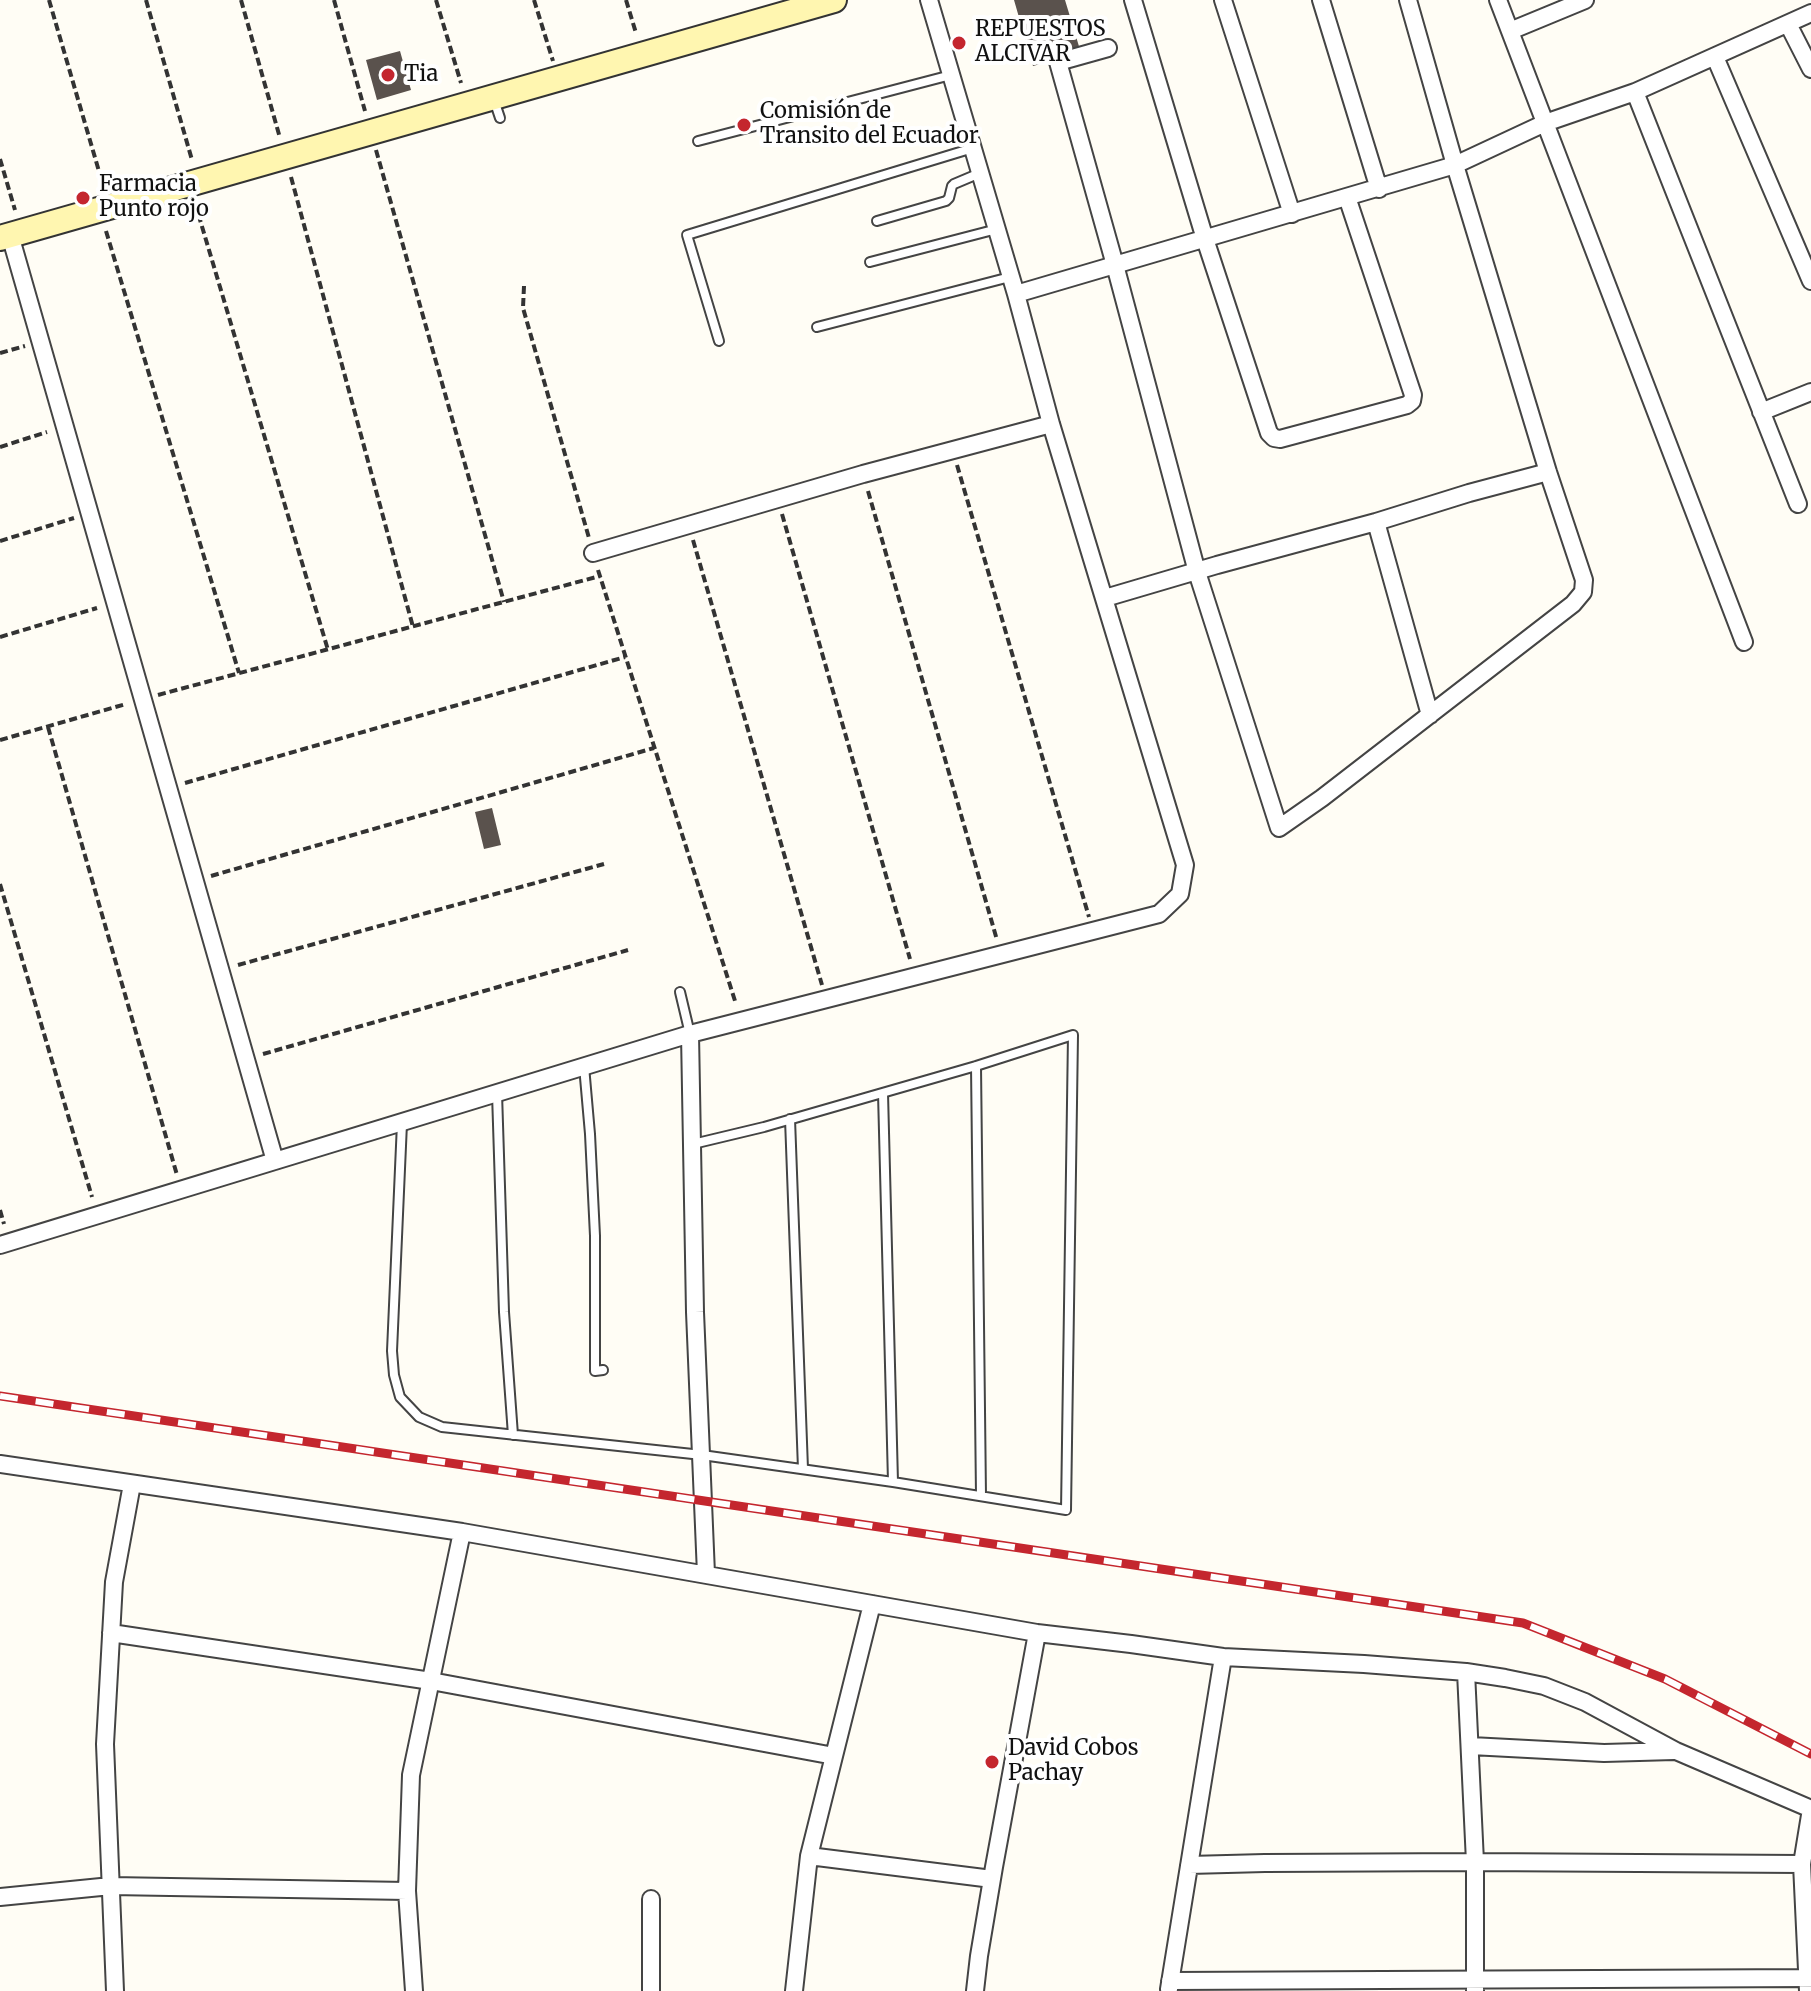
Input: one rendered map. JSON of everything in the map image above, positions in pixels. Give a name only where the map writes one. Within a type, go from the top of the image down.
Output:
[{"type":"street","points":[[275,1161],[11,235],[468,104],[497,108],[559,78],[834,0]]},
{"type":"street","points":[[0,1245],[690,1034],[1159,914],[1180,894],[1185,865],[1051,424],[929,0]]},
{"type":"street","points":[[1133,0],[1205,239],[1269,433],[1274,438],[1280,439],[1407,405],[1412,401],[1413,395],[1347,197]]},
{"type":"street","points":[[1223,0],[1292,214]]},
{"type":"street","points":[[1321,0],[1379,189]]},
{"type":"street","points":[[1108,48],[1058,62],[1197,572],[1279,828],[1573,604],[1583,592],[1584,580],[1548,472],[1408,0]]},
{"type":"street","points":[[1498,0],[1744,642]]},
{"type":"street","points":[[1510,31],[1585,0]]},
{"type":"street","points":[[1016,294],[1455,165],[1545,123],[1635,92],[1811,13]]},
{"type":"street","points":[[1788,24],[1811,69]]},
{"type":"street","points":[[1715,57],[1811,281]]},
{"type":"street","points":[[1635,92],[1798,504]]},
{"type":"street","points":[[1761,412],[1811,392]]},
{"type":"street","points":[[593,553],[863,474],[1051,424]]},
{"type":"street","points":[[1105,598],[1548,472]]},
{"type":"street","points":[[1376,522],[1430,715]]},
{"type":"street","points":[[690,1034],[695,1312],[706,1574]]},
{"type":"street","points":[[0,1464],[462,1532],[1037,1633],[1223,1657],[1466,1672],[1544,1686],[1585,1702],[1676,1751],[1811,1809],[1802,1864],[1809,1982],[1170,1986],[1223,1657]]},
{"type":"street","points":[[115,1991],[105,1744],[114,1582],[132,1484]]},
{"type":"street","points":[[414,1991],[407,1891],[411,1775],[462,1532]]},
{"type":"street","points":[[794,1991],[809,1856],[872,1604]]},
{"type":"street","points":[[111,1633],[431,1681],[834,1756]]},
{"type":"street","points":[[975,1991],[1037,1633]]},
{"type":"street","points":[[1466,1672],[1475,1862],[1475,1985]]},
{"type":"street","points":[[1471,1746],[1604,1753],[1676,1751]]},
{"type":"street","points":[[809,1856],[992,1879]]},
{"type":"street","points":[[1189,1865],[1475,1862],[1802,1864]]},
{"type":"street","points":[[0,1897],[111,1886],[407,1891]]},
{"type":"street","points":[[651,1899],[651,1991]]},
{"type":"lane","points":[[698,141],[951,75]]},
{"type":"lane","points":[[719,341],[687,235],[973,148]]},
{"type":"lane","points":[[877,221],[946,201],[954,184],[980,173]]},
{"type":"lane","points":[[870,262],[997,229]]},
{"type":"lane","points":[[817,327],[1011,277]]},
{"type":"lane","points":[[680,992],[690,1034]]},
{"type":"lane","points":[[402,1122],[392,1351],[400,1397],[419,1417],[442,1427],[702,1455],[1066,1510],[1073,1035],[883,1093],[693,1144]]},
{"type":"lane","points":[[584,1066],[595,1236],[595,1371],[603,1370]]},
{"type":"lane","points":[[976,1066],[981,1496]]},
{"type":"lane","points":[[497,1093],[504,1312],[513,1435]]},
{"type":"lane","points":[[883,1093],[893,1482]]},
{"type":"lane","points":[[790,1119],[803,1469]]},
{"type":"path","points":[[49,0],[104,208],[239,673]]},
{"type":"path","points":[[146,0],[194,183],[328,650]]},
{"type":"path","points":[[241,0],[413,627]]},
{"type":"path","points":[[334,0],[504,602]]},
{"type":"path","points":[[436,0],[468,104]]},
{"type":"path","points":[[534,0],[559,78]]},
{"type":"path","points":[[626,0],[642,55]]},
{"type":"path","points":[[0,159],[11,235]]},
{"type":"path","points":[[524,286],[523,308],[593,553],[741,1021]]},
{"type":"path","points":[[0,353],[41,341]]},
{"type":"path","points":[[0,447],[64,426]]},
{"type":"path","points":[[952,450],[1093,931]]},
{"type":"path","points":[[863,474],[1001,954]]},
{"type":"path","points":[[778,500],[914,976]]},
{"type":"path","points":[[0,541],[89,514]]},
{"type":"path","points":[[689,526],[826,999]]},
{"type":"path","points":[[0,740],[600,576]]},
{"type":"path","points":[[0,637],[115,603]]},
{"type":"path","points":[[168,788],[625,657]]},
{"type":"path","points":[[48,727],[181,1189]]},
{"type":"path","points":[[194,881],[654,748]]},
{"type":"path","points":[[220,970],[604,864]]},
{"type":"path","points":[[0,884],[97,1215]]},
{"type":"path","points":[[246,1059],[628,950]]},
{"type":"building","points":[[1014,0],[1065,0],[1081,53],[1033,66]]},
{"type":"building","name":"Tia","points":[[400,51],[411,90],[377,100],[366,60]]},
{"type":"building","points":[[492,808],[501,845],[484,849],[475,812]]},
{"type":"railway","points":[[0,1396],[1523,1623],[1665,1679],[1811,1754]]},
{"type":"place","name":"REPUESTOS ALCIVAR","points":[[959,43]]},
{"type":"place","name":"Tia","points":[[388,75]]},
{"type":"place","name":"Comisión de Transito del Ecuador","points":[[744,125]]},
{"type":"place","name":"Farmacia Punto rojo","points":[[83,198]]},
{"type":"place","name":"David Cobos Pachay","points":[[992,1762]]}]
